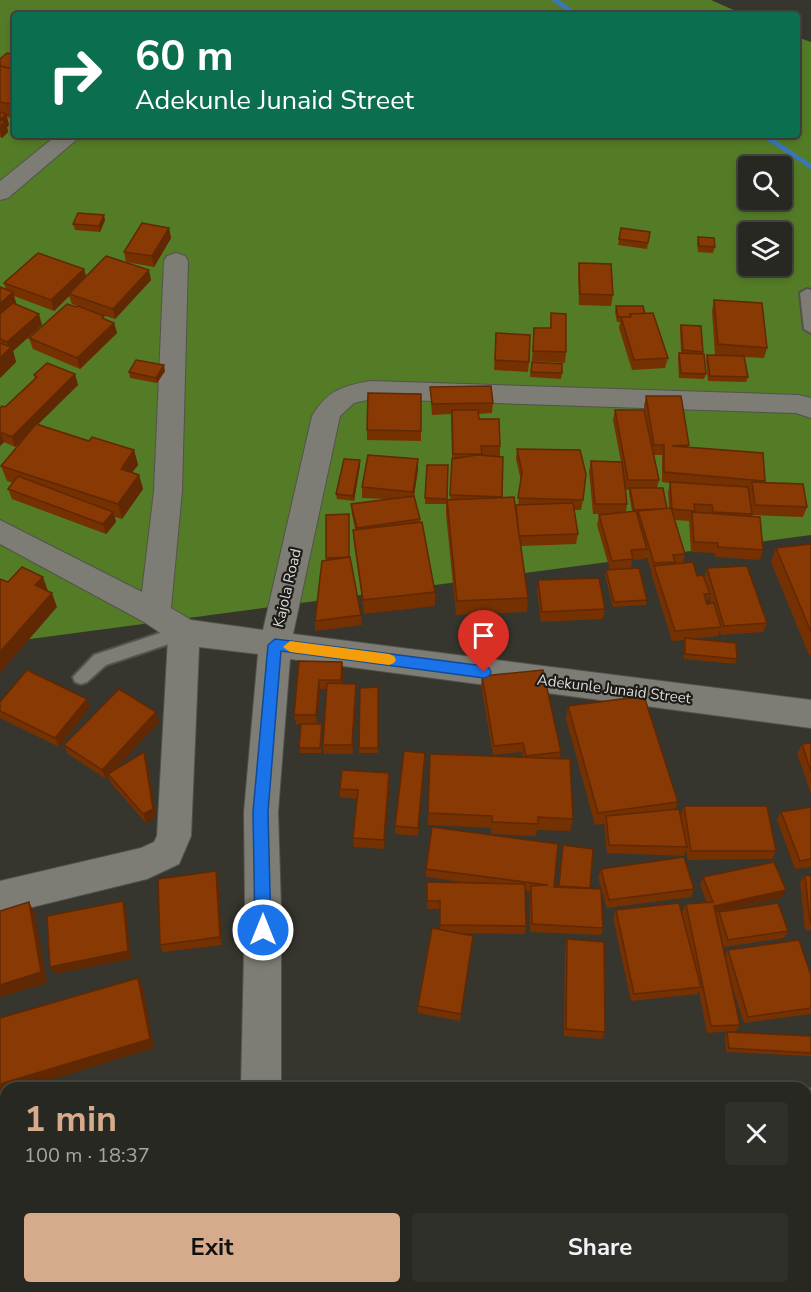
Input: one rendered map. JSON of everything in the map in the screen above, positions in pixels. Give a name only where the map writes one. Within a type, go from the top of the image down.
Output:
[{"type":"street","points":[[0,194],[67,138]]},
{"type":"street","points":[[155,613],[168,491],[176,261]]},
{"type":"street","name":"Kajola Road","points":[[261,1082],[263,908],[261,812],[275,645],[326,416],[334,402],[348,394],[371,390],[805,407]]},
{"type":"street","points":[[0,531],[155,613],[184,632],[174,836],[167,854],[147,863],[0,898]]},
{"type":"street","name":"Adekunle Junaid Street","points":[[184,632],[811,714]]},
{"type":"lane","points":[[807,293],[811,329]]},
{"type":"lane","points":[[81,678],[100,660],[184,632]]},
{"type":"green space","points":[[0,0],[711,0],[738,12],[12,12],[12,138],[800,138],[800,38],[811,42],[811,535],[0,643]]},
{"type":"building","points":[[7,53],[12,54],[12,69],[0,66],[0,59]]},
{"type":"building","points":[[0,66],[12,69],[12,104],[0,102]]},
{"type":"building","points":[[0,112],[6,114],[0,120]]},
{"type":"building","points":[[78,213],[104,215],[99,226],[73,224]]},
{"type":"building","points":[[142,223],[169,228],[152,256],[124,252]]},
{"type":"building","points":[[621,228],[650,232],[648,243],[619,239]]},
{"type":"building","points":[[698,237],[714,238],[715,247],[699,246]]},
{"type":"building","points":[[38,253],[84,269],[51,300],[4,283]]},
{"type":"building","points":[[106,256],[149,270],[113,309],[69,294]]},
{"type":"building","points":[[579,263],[611,264],[613,295],[580,294]]},
{"type":"building","points":[[0,287],[13,292],[0,304]]},
{"type":"building","points":[[714,300],[762,303],[767,348],[718,344]]},
{"type":"building","points":[[13,303],[39,314],[7,342],[0,339],[0,314]]},
{"type":"building","points":[[67,304],[104,316],[102,318],[114,323],[77,358],[29,338]]},
{"type":"building","points":[[616,306],[643,306],[645,314],[618,317]]},
{"type":"building","points":[[551,313],[566,314],[566,352],[533,351],[534,328],[551,328]]},
{"type":"building","points":[[653,313],[668,358],[634,360],[621,317],[631,317],[630,314]]},
{"type":"building","points":[[681,325],[701,326],[703,352],[683,350]]},
{"type":"building","points":[[496,333],[530,335],[529,362],[495,360]]},
{"type":"building","points":[[0,343],[11,347],[0,358]]},
{"type":"building","points":[[679,353],[704,354],[706,374],[681,373]]},
{"type":"building","points":[[707,355],[744,356],[748,377],[710,376]]},
{"type":"building","points":[[136,360],[164,365],[156,378],[129,372]]},
{"type":"building","points":[[532,362],[562,364],[562,373],[531,372]]},
{"type":"building","points":[[47,363],[75,374],[12,437],[0,432],[0,408],[5,407],[37,377],[34,375]]},
{"type":"building","points":[[491,386],[493,403],[432,404],[430,387]]},
{"type":"building","points":[[368,393],[421,394],[421,431],[367,430]]},
{"type":"building","points":[[646,396],[681,396],[689,445],[672,446],[763,453],[765,481],[664,472],[664,445],[654,445]]},
{"type":"building","points":[[452,410],[478,410],[479,419],[499,419],[500,446],[481,446],[482,454],[453,454]]},
{"type":"building","points":[[615,410],[644,410],[659,480],[628,480]]},
{"type":"building","points":[[36,424],[89,441],[92,437],[134,450],[121,469],[139,475],[118,504],[1,466]]},
{"type":"building","points":[[517,449],[580,450],[586,474],[583,500],[518,498],[522,472]]},
{"type":"building","points":[[368,455],[418,459],[413,492],[362,487]]},
{"type":"building","points":[[477,455],[503,457],[502,497],[450,495],[452,459]]},
{"type":"building","points":[[344,459],[360,460],[353,496],[336,494]]},
{"type":"building","points":[[591,461],[622,462],[627,504],[595,504]]},
{"type":"building","points":[[427,465],[448,465],[447,499],[425,498]]},
{"type":"building","points":[[18,476],[113,512],[103,524],[8,489]]},
{"type":"building","points":[[670,482],[748,487],[752,514],[713,512],[712,505],[694,504],[695,511],[672,509]]},
{"type":"building","points":[[752,482],[803,484],[807,507],[755,505]]},
{"type":"building","points":[[630,488],[663,488],[667,509],[634,510]]},
{"type":"building","points":[[414,496],[420,519],[357,528],[351,504]]},
{"type":"building","points":[[514,497],[528,598],[457,601],[447,500]]},
{"type":"building","points":[[573,503],[578,534],[519,536],[516,505]]},
{"type":"building","points":[[671,508],[685,554],[673,555],[675,562],[654,563],[638,511]]},
{"type":"building","points":[[636,511],[647,549],[631,550],[633,559],[612,561],[599,515]]},
{"type":"building","points":[[692,512],[760,517],[763,550],[718,547],[718,543],[694,542]]},
{"type":"building","points":[[349,514],[349,557],[326,558],[326,515]]},
{"type":"building","points":[[422,522],[435,592],[363,600],[353,530]]},
{"type":"building","points":[[811,544],[811,632],[776,548]]},
{"type":"building","points":[[350,557],[361,615],[315,621],[322,561]]},
{"type":"building","points":[[693,562],[697,576],[703,575],[710,594],[704,594],[707,604],[714,603],[721,627],[675,631],[654,566]]},
{"type":"building","points":[[747,566],[767,623],[724,626],[707,568]]},
{"type":"building","points":[[22,567],[43,577],[35,585],[52,593],[0,652],[0,579],[8,582]]},
{"type":"building","points":[[639,568],[647,600],[614,602],[606,570]]},
{"type":"building","points":[[599,578],[605,609],[542,612],[538,580]]},
{"type":"building","points":[[685,638],[736,643],[737,659],[685,654]]},
{"type":"building","points":[[299,661],[342,662],[341,680],[319,680],[316,715],[294,715]]},
{"type":"building","points":[[27,670],[87,699],[55,738],[0,711],[0,702]]},
{"type":"building","points":[[543,670],[561,752],[526,756],[523,743],[494,746],[482,676]]},
{"type":"building","points":[[327,683],[356,684],[352,745],[323,745]]},
{"type":"building","points":[[378,687],[378,748],[359,748],[360,688]]},
{"type":"building","points":[[119,689],[156,712],[102,770],[64,745]]},
{"type":"building","points":[[644,696],[678,802],[598,813],[568,706]]},
{"type":"building","points":[[301,724],[322,724],[320,748],[299,748]]},
{"type":"building","points":[[811,743],[811,772],[802,744]]},
{"type":"building","points":[[404,751],[425,753],[418,828],[395,826]]},
{"type":"building","points":[[144,752],[153,809],[143,814],[108,774]]},
{"type":"building","points":[[430,754],[570,759],[573,819],[538,817],[538,824],[492,822],[492,816],[428,813]]},
{"type":"building","points":[[342,770],[389,773],[384,840],[353,838],[358,790],[340,789]]},
{"type":"building","points":[[684,806],[767,806],[776,851],[691,851]]},
{"type":"building","points":[[811,807],[811,859],[800,861],[781,812]]},
{"type":"building","points":[[679,809],[687,847],[609,845],[606,816]]},
{"type":"building","points":[[432,827],[558,844],[554,887],[601,889],[603,928],[532,924],[531,886],[548,885],[426,869]]},
{"type":"building","points":[[563,845],[593,849],[590,888],[559,886]]},
{"type":"building","points":[[684,857],[694,889],[609,900],[601,869]]},
{"type":"building","points":[[774,862],[786,890],[714,906],[740,1025],[711,1026],[686,904],[713,902],[703,877]]},
{"type":"building","points":[[216,871],[220,937],[160,945],[158,879]]},
{"type":"building","points":[[805,875],[811,876],[811,922],[810,922]]},
{"type":"building","points":[[427,882],[525,884],[526,926],[440,925],[440,901],[427,901]]},
{"type":"building","points":[[123,901],[128,951],[50,967],[47,916]]},
{"type":"building","points":[[29,902],[41,972],[0,985],[0,911]]},
{"type":"building","points":[[679,903],[701,987],[634,994],[616,910]]},
{"type":"building","points":[[778,903],[788,931],[728,940],[719,912]]},
{"type":"building","points":[[432,928],[473,936],[461,1014],[418,1006]]},
{"type":"building","points":[[567,939],[604,942],[605,1032],[566,1029]]},
{"type":"building","points":[[799,940],[811,975],[811,1008],[748,1017],[728,950]]},
{"type":"building","points":[[138,978],[150,1039],[7,1082],[0,1082],[0,1018]]},
{"type":"building","points":[[727,1032],[811,1036],[811,1053],[729,1048]]},
{"type":"waterway","points":[[554,0],[573,12]]},
{"type":"waterway","points":[[768,138],[811,167]]},
{"type":"slow traffic","points":[[290,647],[389,660]]},
{"type":"route","points":[[263,930],[261,812],[275,645],[484,672]]}]
